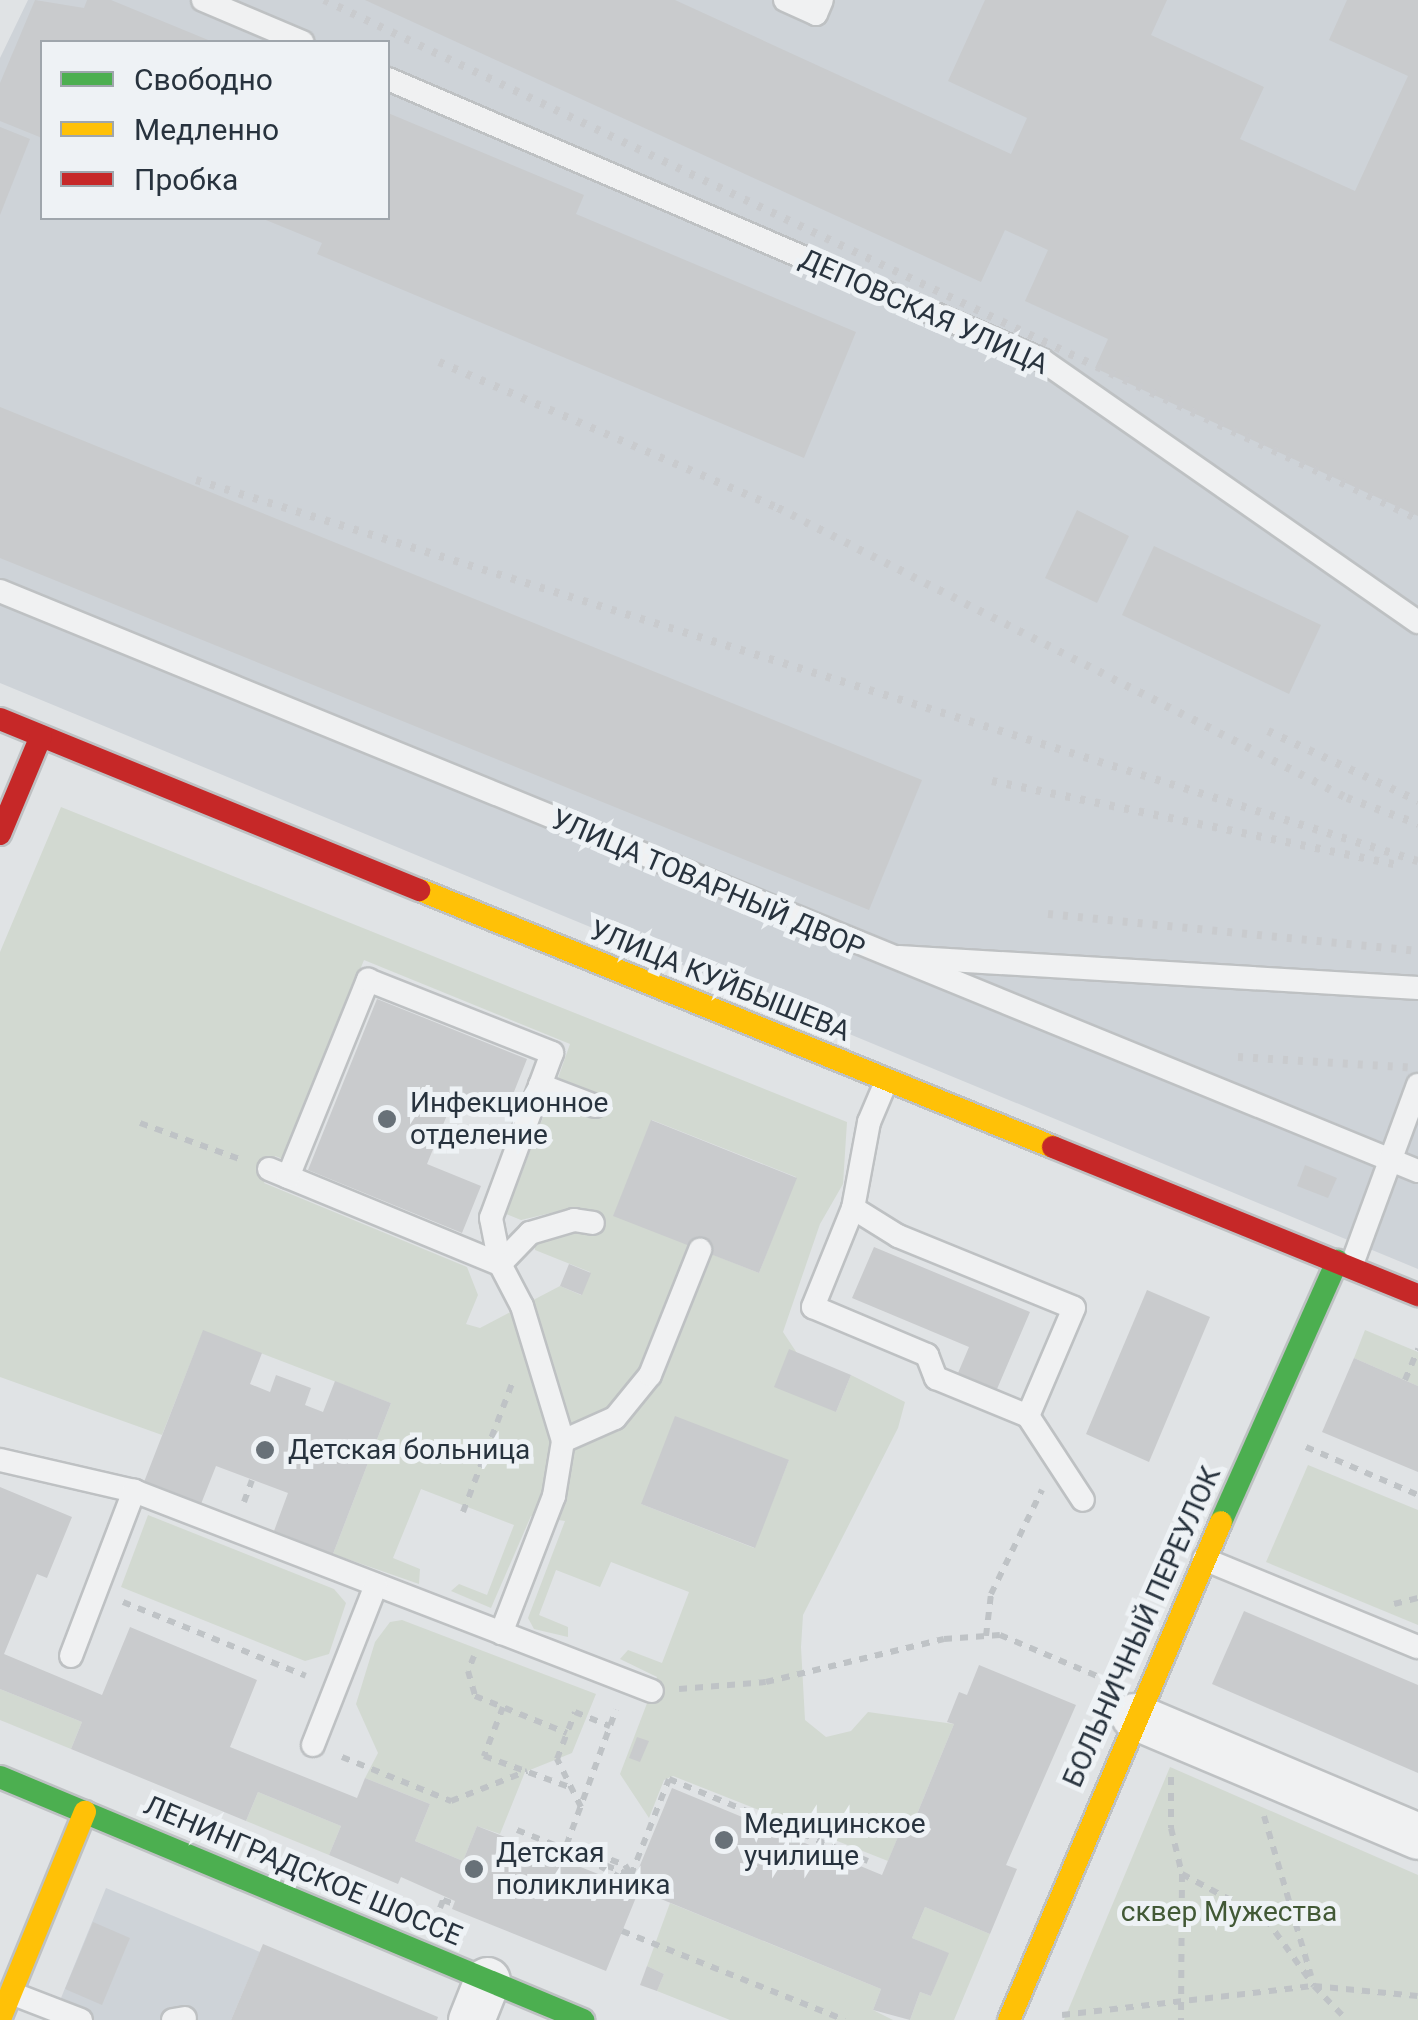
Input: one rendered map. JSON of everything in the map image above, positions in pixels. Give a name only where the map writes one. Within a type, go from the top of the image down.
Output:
[{"type":"main road","name":"УЛИЦА КУЙБЫШЕВА","points":[[0,719],[1418,1295]]},
{"type":"main road","points":[[0,834],[41,736]]},
{"type":"main road","name":"БОЛЬНИЧНЫЙ ПЕРЕУЛОК","points":[[1009,2020],[1134,1716],[1344,1264]]},
{"type":"main road","name":"ЛЕНИНГРАДСКОЕ ШОССЕ","points":[[0,1777],[84,1812],[479,2000],[583,2020]]},
{"type":"main road","points":[[0,2019],[84,1812]]},
{"type":"street","points":[[1134,1716],[1418,1836]]},
{"type":"lane","points":[[203,0],[297,40]]},
{"type":"lane","points":[[786,0],[816,14],[822,0]]},
{"type":"lane","name":"ДЕПОВСКАЯ УЛИЦА","points":[[390,80],[1042,360],[1418,622]]},
{"type":"lane","name":"УЛИЦА ТОВАРНЫЙ ДВОР","points":[[0,591],[880,956],[1418,1171]]},
{"type":"lane","points":[[880,956],[1418,988]]},
{"type":"lane","points":[[500,1264],[278,1173],[368,980],[552,1053],[491,1218],[500,1264],[531,1333],[563,1441],[554,1496],[501,1634]]},
{"type":"lane","points":[[886,1082],[869,1122],[853,1208],[813,1307],[927,1355],[936,1378],[1028,1416],[1083,1500]]},
{"type":"lane","points":[[540,1085],[594,1106]]},
{"type":"lane","points":[[1344,1264],[1418,1085]]},
{"type":"lane","points":[[853,1208],[898,1236],[1074,1308],[1028,1416]]},
{"type":"lane","points":[[500,1264],[530,1233],[574,1220],[593,1223]]},
{"type":"lane","points":[[563,1441],[615,1418],[650,1374],[700,1250]]},
{"type":"lane","points":[[0,1460],[134,1492],[652,1691]]},
{"type":"lane","points":[[71,1656],[134,1492]]},
{"type":"lane","points":[[1204,1559],[1418,1648]]},
{"type":"lane","points":[[313,1745],[376,1585]]},
{"type":"lane","points":[[11,1993],[81,2020]]},
{"type":"path","points":[[140,1123],[278,1173]]},
{"type":"path","points":[[463,1512],[531,1333]]},
{"type":"path","points":[[1405,1380],[1418,1349]]},
{"type":"path","points":[[1306,1447],[1418,1495]]},
{"type":"path","points":[[986,1636],[991,1594],[1058,1462]]},
{"type":"path","points":[[96,1591],[335,1688]]},
{"type":"path","points":[[652,1691],[766,1682],[944,1639],[986,1636],[1000,1636],[1103,1679]]},
{"type":"path","points":[[468,1672],[475,1696],[566,1732]]},
{"type":"path","points":[[561,1860],[628,1681]]},
{"type":"path","points":[[502,1708],[484,1756],[572,1788]]},
{"type":"path","points":[[580,1807],[556,1759],[566,1732],[574,1712],[610,1726]]},
{"type":"path","points":[[313,1745],[451,1801],[526,1771]]},
{"type":"path","points":[[1163,1764],[1170,1767],[1171,1828],[1182,1874],[1181,2020]]},
{"type":"path","points":[[1251,1766],[1314,1986]]},
{"type":"path","points":[[517,1830],[633,1876],[670,1780],[868,1861]]},
{"type":"path","points":[[1182,1874],[1266,1920],[1314,1986],[1347,2020]]},
{"type":"path","points":[[440,1908],[443,1900],[454,1904]]},
{"type":"path","points":[[622,1931],[845,2020]]},
{"type":"path","points":[[1047,2020],[1314,1986],[1418,1996]]},
{"type":"shaded area","points":[[28,0],[1418,0],[1418,1269],[0,683],[0,58]]},
{"type":"shaded area","points":[[106,1888],[260,1952],[231,2020],[52,2020]]},
{"type":"green space","points":[[61,807],[847,1122],[843,1184],[820,1224],[783,1332],[836,1412],[851,1375],[905,1402],[898,1428],[803,1615],[801,1647],[805,1720],[826,1737],[851,1731],[868,1712],[954,1724],[915,1819],[907,1815],[888,1861],[673,1776],[664,1780],[649,1818],[620,1774],[657,1677],[620,1659],[628,1650],[662,1663],[689,1592],[611,1562],[600,1587],[556,1570],[539,1615],[568,1627],[568,1637],[534,1629],[528,1618],[565,1521],[531,1516],[491,1608],[451,1591],[459,1584],[487,1595],[514,1525],[421,1489],[393,1558],[420,1569],[419,1584],[333,1554],[391,1403],[203,1331],[162,1435],[0,1377],[0,952]],"holes":[[[364,960],[570,1044],[557,1081],[598,1096],[590,1118],[548,1104],[506,1214],[521,1220],[568,1209],[596,1214],[589,1234],[571,1231],[535,1243],[535,1250],[590,1272],[581,1295],[560,1286],[480,1328],[466,1324],[478,1295],[467,1267],[264,1183],[275,1156],[283,1159]],[[652,1120],[796,1177],[759,1273],[614,1215]],[[789,1460],[754,1548],[641,1504]]]},
{"type":"green space","points":[[1365,1330],[1418,1352],[1418,1386],[1354,1358]]},
{"type":"green space","points":[[1308,1465],[1418,1510],[1418,1625],[1266,1562]]},
{"type":"green space","points":[[148,1515],[334,1589],[346,1603],[329,1654],[305,1661],[121,1587]]},
{"type":"green space","points":[[402,1620],[596,1694],[572,1753],[525,1772],[500,1834],[477,1826],[463,1861],[415,1841],[430,1804],[365,1778],[378,1753],[356,1704],[375,1642],[390,1622]]},
{"type":"green space","points":[[0,1689],[82,1722],[71,1749],[0,1720]]},
{"type":"green space","name":"сквер Мужества","points":[[1170,1767],[1418,1875],[1418,2020],[1064,2020]]},
{"type":"green space","points":[[258,1792],[341,1826],[329,1855],[246,1821]]},
{"type":"green space","points":[[670,1903],[881,1989],[873,2010],[893,2020],[730,2020],[657,1991],[664,1974],[647,1966]]},
{"type":"green space","points":[[925,1907],[990,1934],[954,2020],[910,2020],[920,1992],[931,1996],[948,1953],[912,1938]]},
{"type":"building","points":[[35,0],[84,8],[87,0],[111,0],[208,40],[40,40],[40,137],[0,121],[0,83]]},
{"type":"building","points":[[365,0],[675,0],[1011,154],[1027,118],[948,81],[985,0],[1167,0],[1151,35],[1264,87],[1240,139],[1355,191],[1408,76],[1329,40],[1347,0],[1418,0],[1418,516],[1095,368],[1108,339],[1025,301],[1048,250],[1005,230],[981,282]]},
{"type":"building","points":[[390,114],[584,195],[576,214],[856,332],[804,458],[317,254],[322,243],[266,220],[390,220]]},
{"type":"building","points":[[0,127],[30,139],[0,215]]},
{"type":"building","points":[[0,407],[922,780],[869,910],[0,558]]},
{"type":"building","points":[[1077,510],[1129,536],[1097,603],[1045,578]]},
{"type":"building","points":[[1154,546],[1321,625],[1289,694],[1122,615]]},
{"type":"building","name":"Инфекционное отделение","points":[[377,999],[527,1059],[506,1112],[456,1093],[427,1164],[481,1186],[462,1233],[308,1170]]},
{"type":"building","points":[[651,1120],[797,1178],[759,1273],[613,1216]]},
{"type":"building","points":[[1305,1165],[1337,1178],[1328,1198],[1297,1186]]},
{"type":"building","points":[[874,1247],[1030,1312],[997,1389],[958,1373],[969,1347],[852,1298]]},
{"type":"building","points":[[569,1264],[591,1273],[582,1295],[560,1286]]},
{"type":"building","points":[[1147,1290],[1210,1317],[1149,1462],[1086,1434]]},
{"type":"building","name":"Детская больница","points":[[203,1330],[262,1353],[250,1384],[270,1392],[276,1375],[311,1388],[305,1405],[323,1412],[335,1381],[391,1403],[333,1554],[274,1531],[288,1493],[216,1466],[201,1504],[144,1482]]},
{"type":"building","points":[[789,1349],[851,1375],[836,1412],[774,1387]]},
{"type":"building","points":[[1354,1358],[1418,1386],[1418,1472],[1322,1432]]},
{"type":"building","points":[[675,1416],[789,1460],[755,1548],[641,1504]]},
{"type":"building","points":[[0,1487],[72,1517],[47,1578],[37,1574],[4,1654],[102,1695],[130,1627],[257,1680],[230,1747],[357,1798],[365,1778],[430,1804],[415,1841],[463,1861],[477,1826],[631,1887],[672,1788],[882,1875],[907,1815],[915,1819],[954,1724],[947,1722],[959,1692],[967,1695],[979,1665],[1076,1705],[1006,1865],[1017,1869],[990,1934],[925,1907],[912,1938],[949,1953],[931,1996],[920,1992],[910,2020],[873,2010],[881,1989],[639,1890],[606,1971],[452,1909],[455,1901],[401,1877],[398,1884],[329,1855],[341,1826],[258,1792],[246,1821],[71,1749],[82,1722],[0,1689]]},
{"type":"building","points":[[1244,1611],[1418,1685],[1418,1773],[1212,1684]]},
{"type":"building","points":[[637,1737],[649,1741],[640,1762],[629,1758]]},
{"type":"building","points":[[93,1922],[130,1938],[102,2005],[65,1989]]},
{"type":"building","points":[[263,1944],[438,2017],[437,2020],[231,2020]]},
{"type":"building","points":[[647,1966],[664,1974],[657,1991],[640,1985]]},
{"type":"railway","points":[[324,0],[1418,519]]},
{"type":"railway","points":[[439,362],[778,508],[1347,798],[1418,824]]},
{"type":"railway","points":[[196,480],[1418,861]]},
{"type":"railway","points":[[1268,731],[1418,801]]},
{"type":"railway","points":[[992,781],[1398,865]]},
{"type":"railway","points":[[1048,914],[1418,951]]},
{"type":"railway","points":[[1238,1057],[1418,1068]]},
{"type":"traffic: fast","points":[[1221,1522],[1337,1261]]},
{"type":"traffic: fast","points":[[0,1777],[583,2020]]},
{"type":"traffic: slow","points":[[420,890],[1053,1147]]},
{"type":"traffic: slow","points":[[1009,2020],[1221,1522]]},
{"type":"traffic: slow","points":[[0,2019],[85,1812]]},
{"type":"traffic: jam","points":[[0,719],[420,890]]},
{"type":"traffic: jam","points":[[0,834],[41,736]]},
{"type":"traffic: jam","points":[[1053,1147],[1418,1295]]},
{"type":"place","name":"Инфекционное отделение","points":[[387,1119]]},
{"type":"place","name":"Детская больница","points":[[265,1450]]},
{"type":"place","name":"Медицинское училище","points":[[724,1840]]},
{"type":"place","name":"Детская поликлиника","points":[[474,1869]]}]
